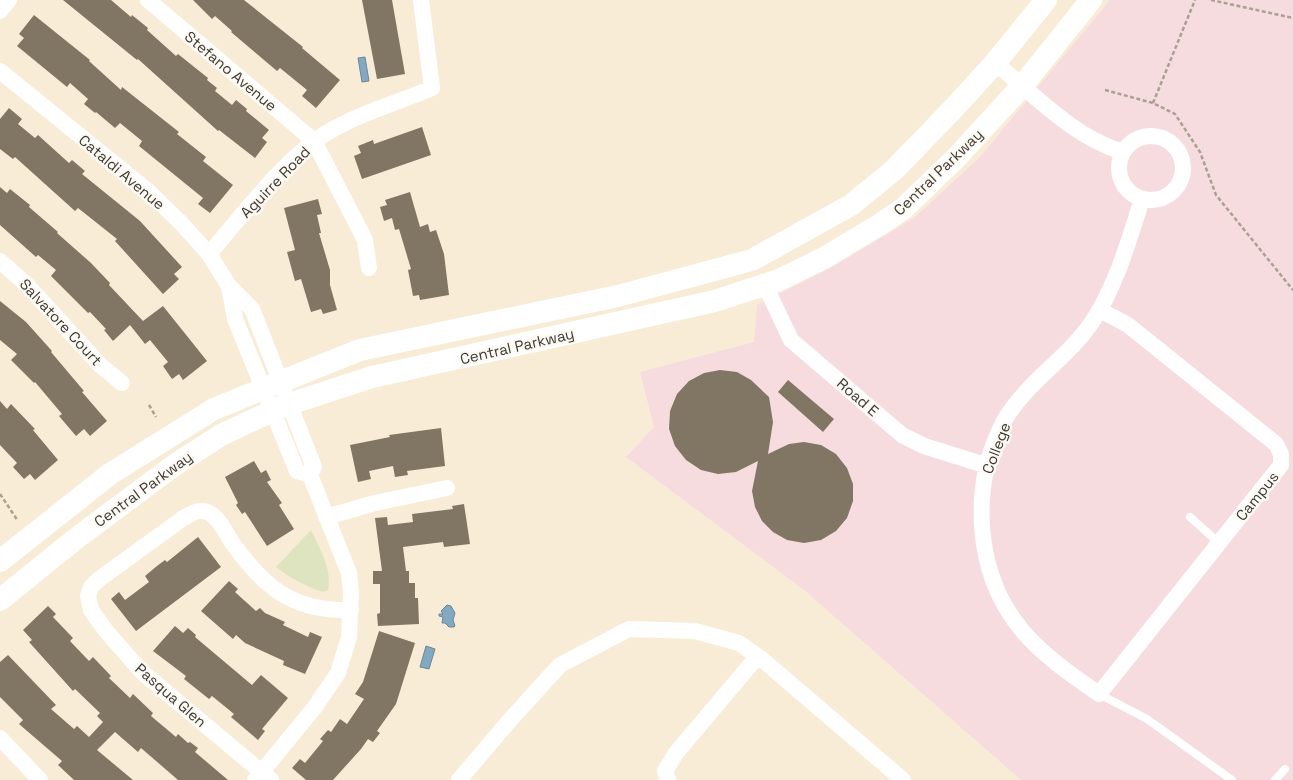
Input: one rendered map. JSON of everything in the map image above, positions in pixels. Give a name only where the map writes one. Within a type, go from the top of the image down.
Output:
[{"type":"main road","name":"Central Parkway","points":[[0,600],[78,537],[176,464],[221,436],[276,395],[360,350],[618,296],[752,260],[851,205],[887,176],[954,108],[995,63],[1046,0]]},
{"type":"main road","name":"Central Parkway","points":[[0,562],[110,474],[214,409],[372,377],[715,301],[779,280],[824,258],[903,209],[956,158],[1023,85],[1091,0]]},
{"type":"street","points":[[0,11],[9,0]]},
{"type":"street","name":"Stefano Avenue","points":[[148,0],[314,141]]},
{"type":"street","name":"Aguirre Road","points":[[210,254],[272,181],[314,141],[328,131],[353,119],[432,88],[421,0]]},
{"type":"street","points":[[995,63],[1085,136],[1106,147],[1123,152]]},
{"type":"street","name":"Cataldi Avenue","points":[[0,72],[148,192],[210,254],[229,286],[252,309],[297,471],[310,475],[326,517]]},
{"type":"street","points":[[1146,136],[1156,136],[1173,144],[1180,152],[1184,170],[1182,180],[1170,195],[1162,199],[1152,201],[1142,199],[1126,189],[1119,171],[1120,161],[1123,152],[1129,144],[1146,136]]},
{"type":"street","points":[[314,141],[365,240],[369,268]]},
{"type":"street","name":"College","points":[[1100,694],[1080,681],[1035,644],[1020,629],[1002,601],[991,573],[984,542],[981,510],[984,479],[1004,421],[1020,399],[1080,339],[1100,310],[1114,281],[1142,199]]},
{"type":"street","name":"Salvatore Court","points":[[0,261],[27,285],[101,366],[122,383]]},
{"type":"street","name":"Road E","points":[[765,285],[791,340],[902,435],[924,446],[988,466]]},
{"type":"street","name":"Campus","points":[[1100,310],[1128,325],[1276,444],[1281,454],[1281,465],[1100,694]]},
{"type":"street","points":[[263,777],[316,707],[338,673],[349,637],[351,610],[349,573],[326,517],[375,503],[447,488]]},
{"type":"street","name":"Pasqua Glen","points":[[263,777],[142,672],[106,631],[91,610],[88,596],[91,587],[182,519],[196,511],[206,511],[216,519],[242,556],[264,582],[285,596],[306,606],[333,610],[351,610]]},
{"type":"street","points":[[459,780],[560,665],[629,629],[695,631],[739,643],[757,656],[903,780]]},
{"type":"street","points":[[668,780],[664,771],[676,753],[757,656]]},
{"type":"street","points":[[0,738],[37,779]]},
{"type":"lane","points":[[1190,517],[1219,543]]},
{"type":"lane","points":[[1100,694],[1147,719],[1232,780]]},
{"type":"lane","points":[[1275,780],[1285,769]]},
{"type":"path","points":[[1153,103],[1195,0]]},
{"type":"path","points":[[1211,0],[1293,18]]},
{"type":"path","points":[[1105,90],[1153,103],[1175,114],[1200,152],[1216,195],[1293,290]]},
{"type":"path","points":[[149,405],[156,417]]},
{"type":"path","points":[[0,494],[18,521]]},
{"type":"shaded area","points":[[1110,0],[1293,0],[1293,780],[1021,780],[804,590],[626,457],[654,427],[640,372],[754,342],[757,305],[832,267],[914,218],[980,157]]},
{"type":"green space","points":[[311,530],[329,575],[328,590],[323,592],[298,582],[276,567]]},
{"type":"water","points":[[365,57],[369,81],[362,82],[358,58]]},
{"type":"water","points":[[447,605],[451,606],[455,613],[454,627],[449,627],[442,623],[443,617],[439,616],[439,614],[443,614],[441,611]]},
{"type":"water","points":[[426,646],[435,649],[429,669],[420,667]]},
{"type":"building","points":[[63,0],[111,0],[148,28],[147,30],[176,56],[178,54],[208,78],[207,80],[217,88],[215,91],[232,105],[236,100],[247,109],[246,111],[269,130],[262,138],[267,142],[255,158],[218,131],[138,59]]},
{"type":"building","points":[[193,0],[244,0],[303,47],[340,80],[316,108],[302,96],[307,90],[280,68],[277,71],[215,16],[212,19]]},
{"type":"building","points":[[362,0],[392,0],[405,74],[377,79]]},
{"type":"building","points":[[34,15],[90,60],[121,90],[122,87],[179,132],[177,134],[206,157],[203,161],[233,185],[210,213],[198,204],[203,198],[139,146],[142,141],[120,123],[115,128],[95,113],[84,104],[88,99],[70,83],[67,87],[17,46],[24,38],[19,34]]},
{"type":"building","points":[[9,108],[22,119],[18,124],[35,138],[38,135],[69,163],[72,160],[85,171],[82,174],[140,221],[182,267],[174,274],[179,279],[163,294],[115,241],[117,239],[78,208],[75,211],[15,157],[13,159],[0,149],[0,119]]},
{"type":"building","points":[[422,127],[431,155],[362,179],[354,156],[361,153],[358,146],[373,140],[374,144]]},
{"type":"building","points":[[0,187],[7,193],[10,189],[30,205],[29,207],[91,263],[143,321],[163,306],[207,361],[183,380],[179,374],[172,379],[163,366],[168,362],[150,340],[145,344],[130,325],[113,341],[104,330],[106,329],[90,312],[88,313],[51,276],[56,270],[38,255],[36,257],[0,225]]},
{"type":"building","points":[[410,192],[420,227],[428,224],[430,232],[436,230],[444,254],[449,295],[420,300],[419,295],[413,296],[408,270],[411,269],[399,229],[395,230],[392,218],[384,221],[380,207],[387,205],[385,200]]},
{"type":"building","points":[[318,199],[322,214],[317,215],[321,233],[319,233],[330,270],[330,285],[337,310],[323,314],[321,309],[311,312],[301,279],[295,281],[287,252],[295,250],[284,208]]},
{"type":"building","points":[[0,301],[26,322],[52,351],[84,391],[82,392],[107,421],[90,436],[84,429],[76,436],[59,416],[62,414],[35,382],[11,360],[17,354],[0,340]]},
{"type":"building","points":[[720,370],[737,372],[751,380],[769,397],[773,422],[768,454],[789,444],[804,442],[821,445],[836,454],[847,468],[853,484],[853,501],[847,518],[836,531],[821,540],[804,543],[787,540],[773,532],[762,521],[755,507],[752,491],[758,461],[736,472],[718,474],[701,470],[686,460],[675,446],[669,429],[670,411],[677,394],[689,381],[704,373]]},
{"type":"building","points":[[788,380],[834,419],[823,432],[778,392]]},
{"type":"building","points":[[0,401],[7,409],[11,404],[35,429],[33,430],[58,460],[35,480],[30,474],[24,479],[13,467],[17,463],[0,445]]},
{"type":"building","points":[[441,428],[445,466],[407,471],[408,475],[395,477],[393,466],[369,471],[371,479],[358,482],[350,445],[390,437],[389,435]]},
{"type":"building","points":[[254,461],[261,473],[266,470],[271,480],[267,482],[282,503],[279,505],[294,529],[267,546],[245,512],[242,514],[236,505],[238,503],[225,477]]},
{"type":"building","points":[[464,504],[470,544],[444,547],[443,542],[403,547],[406,571],[409,571],[409,583],[415,583],[415,598],[418,598],[419,624],[378,626],[377,614],[380,613],[380,584],[373,584],[373,571],[382,571],[375,518],[387,517],[388,525],[413,522],[412,514],[453,509],[452,506]]},
{"type":"building","points":[[198,537],[221,567],[136,631],[111,599],[119,592],[125,600],[149,582],[145,576],[165,560],[167,562]]},
{"type":"building","points":[[229,581],[238,589],[235,592],[256,611],[260,608],[265,613],[285,622],[283,625],[308,637],[310,632],[322,637],[305,674],[283,665],[284,661],[245,643],[236,635],[233,639],[201,611]]},
{"type":"building","points":[[48,606],[56,614],[53,617],[73,638],[70,641],[89,661],[93,657],[111,676],[109,678],[130,698],[133,694],[153,713],[151,716],[176,737],[178,734],[188,743],[190,742],[198,748],[195,752],[228,780],[178,780],[141,748],[138,752],[115,732],[97,750],[133,780],[74,780],[58,765],[62,761],[19,724],[23,720],[0,697],[0,662],[8,655],[56,705],[51,709],[74,729],[77,726],[89,737],[103,722],[97,716],[100,713],[75,689],[73,691],[29,642],[32,640],[23,630]]},
{"type":"building","points":[[175,626],[183,633],[188,628],[196,635],[195,637],[252,685],[261,675],[288,698],[262,729],[265,731],[258,740],[231,717],[234,714],[212,696],[209,699],[184,679],[186,676],[153,651]]},
{"type":"building","points":[[379,631],[415,643],[396,704],[377,731],[380,733],[373,742],[368,739],[333,780],[306,780],[292,768],[300,759],[305,763],[323,741],[320,739],[328,730],[331,732],[340,719],[347,724],[364,699],[355,694],[363,682]]}]
